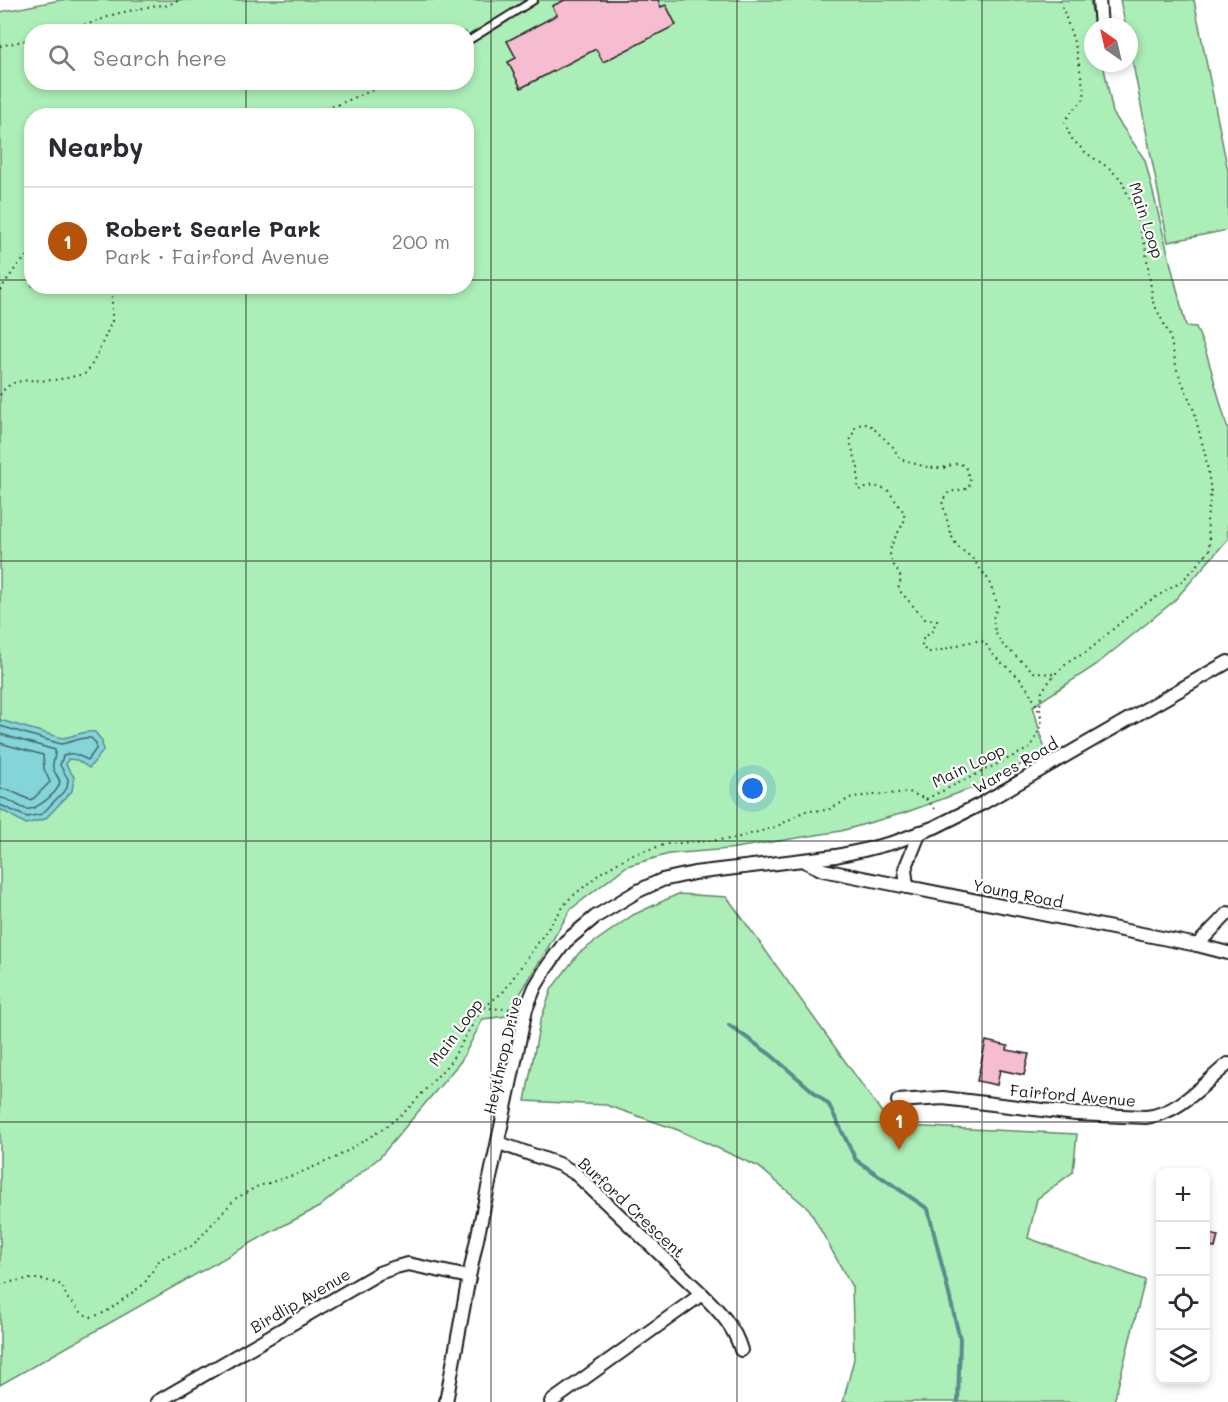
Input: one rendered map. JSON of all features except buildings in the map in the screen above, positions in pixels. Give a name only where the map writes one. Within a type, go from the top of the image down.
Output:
[{"type":"street","points":[[1099,0],[1100,18]]},
{"type":"street","name":"Wares Road","points":[[803,861],[864,850],[948,821],[1228,662]]},
{"type":"street","points":[[907,887],[905,869],[920,832]]},
{"type":"street","name":"Young Road","points":[[803,861],[823,870],[1228,953]]},
{"type":"street","name":"Heythrop Drive","points":[[446,1402],[526,1009],[547,967],[565,942],[595,916],[662,880],[720,868],[803,861]]},
{"type":"street","points":[[1197,945],[1228,913]]},
{"type":"street","name":"Fairford Avenue","points":[[898,1101],[943,1098],[1076,1114],[1158,1116],[1175,1108],[1228,1064]]},
{"type":"street","name":"Burford Crescent","points":[[499,1143],[561,1165],[576,1174],[725,1317],[736,1333],[741,1350]]},
{"type":"street","name":"Birdlip Avenue","points":[[157,1402],[379,1274],[396,1267],[408,1264],[470,1277]]},
{"type":"street","points":[[551,1402],[702,1294]]},
{"type":"lane","points":[[474,37],[534,0]]},
{"type":"path","points":[[87,24],[115,14],[157,5],[165,6],[180,0]]},
{"type":"path","name":"Main Loop","points":[[0,1285],[24,1278],[44,1278],[62,1285],[67,1299],[83,1314],[92,1317],[106,1312],[144,1284],[160,1259],[192,1246],[235,1199],[256,1187],[297,1174],[337,1157],[383,1130],[408,1109],[451,1061],[484,1008],[504,991],[568,900],[602,872],[631,855],[667,844],[698,843],[743,836],[776,827],[805,811],[828,810],[852,797],[909,792],[926,799],[1030,748],[1042,725],[1040,707],[1042,691],[1055,674],[1071,660],[1087,652],[1136,609],[1166,592],[1196,567],[1210,549],[1207,519],[1211,492],[1206,458],[1192,408],[1177,370],[1170,336],[1153,302],[1146,244],[1133,207],[1121,179],[1086,153],[1071,138],[1065,123],[1070,111],[1080,105],[1085,97],[1076,48],[1060,0]]},
{"type":"path","points":[[0,46],[24,41]]},
{"type":"path","points":[[324,108],[373,90]]},
{"type":"path","points":[[0,290],[16,266],[24,259]]},
{"type":"path","points":[[0,395],[5,387],[22,381],[54,380],[87,373],[112,321],[112,294]]},
{"type":"path","points":[[1042,718],[1032,694],[1016,675],[990,653],[985,642],[978,639],[939,652],[928,652],[922,647],[922,640],[932,631],[937,620],[925,619],[898,589],[901,581],[899,570],[890,557],[891,547],[905,519],[903,511],[887,489],[874,486],[858,490],[858,468],[850,441],[855,428],[861,424],[869,424],[893,447],[900,459],[925,467],[947,467],[954,463],[965,466],[971,483],[966,489],[949,492],[942,501],[951,535],[957,546],[972,558],[991,585],[993,597],[998,606],[993,618],[995,632],[1002,644],[1035,673],[1055,674]]},
{"type":"path","points":[[926,799],[948,821]]},
{"type":"path","points":[[484,1008],[526,1009]]},
{"type":"green space","points":[[60,0],[1090,0],[1093,18],[1084,18],[1084,72],[1105,72],[1113,113],[1145,160],[1186,326],[1196,327],[1207,355],[1228,430],[1228,539],[1174,601],[1096,665],[1033,706],[1045,751],[994,780],[907,812],[841,831],[729,849],[669,854],[627,866],[571,909],[507,1016],[483,1019],[461,1061],[380,1157],[319,1207],[0,1385],[0,12]]},
{"type":"green space","points":[[1120,0],[1194,0],[1228,171],[1228,230],[1168,242],[1135,72],[1138,72],[1138,18],[1124,18]]},
{"type":"green space","points":[[678,894],[727,897],[883,1114],[904,1126],[1077,1134],[1073,1172],[1037,1199],[1028,1238],[1145,1280],[1114,1402],[843,1402],[854,1359],[852,1287],[809,1209],[759,1167],[678,1130],[606,1105],[525,1101],[540,1022],[552,988],[579,953],[633,915]]},
{"type":"water","points":[[0,720],[62,738],[95,732],[102,741],[103,751],[89,768],[77,760],[68,759],[66,765],[74,777],[72,791],[45,819],[26,824],[0,809]]},
{"type":"waterway","points":[[729,1025],[771,1055],[829,1105],[856,1160],[928,1209],[960,1339],[958,1402]]},
{"type":"place","name":"Robert Searle Park","points":[[899,1150]]}]
